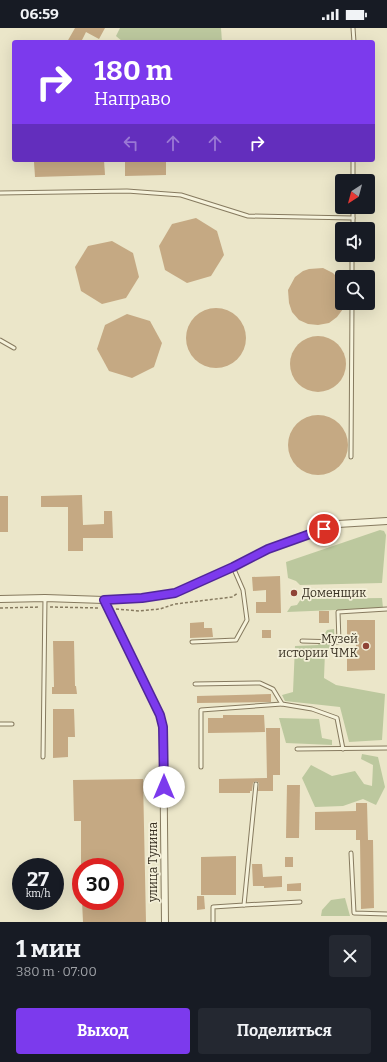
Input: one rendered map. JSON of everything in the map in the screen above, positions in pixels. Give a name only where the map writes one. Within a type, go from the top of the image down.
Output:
[{"type":"street","points":[[0,599],[45,598],[104,600],[142,598],[175,593],[233,567],[268,549],[338,524],[387,521]]},
{"type":"street","name":"улица Тулина","points":[[104,600],[160,715],[163,727],[164,922]]},
{"type":"lane","points":[[353,28],[354,40]]},
{"type":"lane","points":[[353,162],[353,174]]},
{"type":"lane","points":[[0,193],[135,192],[181,195],[248,216],[353,218]]},
{"type":"lane","points":[[353,214],[353,222]]},
{"type":"lane","points":[[351,457],[352,310]]},
{"type":"lane","points":[[0,340],[14,348]]},
{"type":"lane","points":[[192,642],[236,640],[247,620],[243,590],[233,567]]},
{"type":"lane","points":[[43,757],[45,598]]},
{"type":"lane","points":[[302,641],[339,642],[338,612],[387,610]]},
{"type":"lane","points":[[195,684],[260,683],[273,689],[282,704]]},
{"type":"lane","points":[[201,767],[201,710],[282,704],[312,709],[337,718],[343,749]]},
{"type":"lane","points":[[0,724],[12,724]]},
{"type":"lane","points":[[297,749],[387,748]]},
{"type":"lane","points":[[244,905],[256,784]]},
{"type":"lane","points":[[351,853],[354,913],[387,914]]},
{"type":"lane","points":[[213,922],[213,907],[300,902]]},
{"type":"green space","points":[[120,28],[221,28],[222,40],[121,40],[116,36]]},
{"type":"green space","points":[[380,530],[384,531],[386,535],[382,583],[300,585],[296,581],[288,578],[286,562]]},
{"type":"green space","points":[[382,598],[383,608],[287,612],[291,606],[297,605],[301,599]]},
{"type":"green space","points":[[334,629],[335,647],[325,652],[324,678],[336,685],[385,694],[382,740],[349,742],[340,707],[285,701],[282,695],[293,692],[295,646],[318,645],[327,630]]},
{"type":"green space","points":[[279,718],[319,719],[322,738],[332,740],[332,745],[286,743]]},
{"type":"green space","points":[[362,754],[378,757],[385,787],[376,805],[363,799],[343,806],[315,807],[302,778],[311,765],[332,776],[355,771],[364,784],[372,786],[373,765],[361,759]]},
{"type":"green space","points":[[345,898],[350,916],[321,916],[322,910],[331,900]]},
{"type":"building","points":[[75,28],[105,28],[99,39],[86,32],[82,40],[68,40]]},
{"type":"building","points":[[34,162],[104,162],[105,175],[35,177]]},
{"type":"building","points":[[125,162],[166,162],[166,175],[125,176]]},
{"type":"building","points":[[196,218],[217,231],[224,255],[211,276],[187,283],[165,270],[159,246],[172,224]]},
{"type":"building","points":[[112,241],[133,253],[139,277],[126,298],[102,304],[81,291],[75,267],[88,246]]},
{"type":"building","points":[[323,268],[335,275],[335,310],[342,310],[337,317],[329,323],[318,325],[308,324],[299,320],[292,312],[289,303],[288,290],[295,277],[303,271]]},
{"type":"building","points":[[210,308],[222,308],[233,313],[241,321],[246,332],[244,350],[233,363],[222,368],[210,368],[199,363],[191,355],[186,344],[186,332],[191,321],[199,313]]},
{"type":"building","points":[[127,314],[150,321],[162,343],[154,367],[132,378],[109,371],[97,349],[105,325]]},
{"type":"building","points":[[318,336],[329,338],[338,344],[344,353],[346,364],[344,375],[338,384],[329,390],[318,392],[307,390],[298,384],[292,375],[290,364],[292,353],[298,344],[307,338]]},
{"type":"building","points":[[318,415],[334,420],[339,424],[343,429],[348,445],[343,461],[339,466],[334,470],[318,475],[302,470],[297,466],[293,461],[288,445],[293,429],[297,424],[302,420]]},
{"type":"building","points":[[82,495],[83,525],[104,524],[104,511],[112,511],[113,538],[83,538],[83,551],[68,551],[68,507],[41,507],[41,496]]},
{"type":"building","points":[[0,496],[8,496],[8,532],[0,532]]},
{"type":"building","points":[[280,576],[281,613],[256,613],[256,602],[266,602],[266,590],[253,591],[252,577]]},
{"type":"building","points":[[319,611],[329,611],[329,623],[319,623]]},
{"type":"building","name":"Музей истории ЧМК","points":[[347,620],[375,620],[375,670],[347,671],[347,655],[356,655],[356,637],[347,637]]},
{"type":"building","points":[[204,622],[204,628],[212,628],[213,637],[190,638],[190,623]]},
{"type":"building","points":[[262,630],[271,630],[271,638],[262,638]]},
{"type":"building","points":[[53,641],[74,641],[75,686],[77,694],[52,694],[52,687],[54,687]]},
{"type":"building","points":[[271,694],[271,702],[197,703],[197,696]]},
{"type":"building","points":[[53,709],[74,709],[75,737],[68,737],[68,757],[53,758]]},
{"type":"building","points":[[223,715],[264,715],[265,732],[208,733],[208,718],[223,718]]},
{"type":"building","points":[[266,728],[280,728],[280,775],[273,775],[273,791],[258,791],[259,783],[256,781],[253,783],[252,791],[250,791],[250,793],[219,793],[219,779],[267,778]]},
{"type":"building","points":[[143,779],[146,922],[83,922],[82,910],[124,910],[124,858],[81,858],[81,821],[74,821],[73,780]]},
{"type":"building","points":[[287,785],[300,785],[299,838],[286,838]]},
{"type":"building","points":[[356,803],[367,803],[368,840],[373,840],[374,908],[361,909],[360,840],[356,840],[356,830],[315,830],[315,812],[356,811]]},
{"type":"building","points":[[236,856],[236,895],[201,895],[201,857]]},
{"type":"building","points":[[285,857],[293,857],[293,867],[285,867]]},
{"type":"building","points":[[252,864],[262,864],[263,877],[282,876],[282,887],[264,888],[264,886],[253,886]]},
{"type":"building","points":[[301,883],[301,891],[287,891],[287,884]]},
{"type":"building","points":[[197,896],[204,896],[205,909],[197,910]]},
{"type":"place","name":"Доменщик","points":[[294,593]]},
{"type":"place","name":"Музей истории ЧМК","points":[[366,646]]},
{"type":"route","points":[[164,787],[163,727],[160,715],[104,600],[142,598],[175,593],[233,567],[268,549],[324,529]]}]
